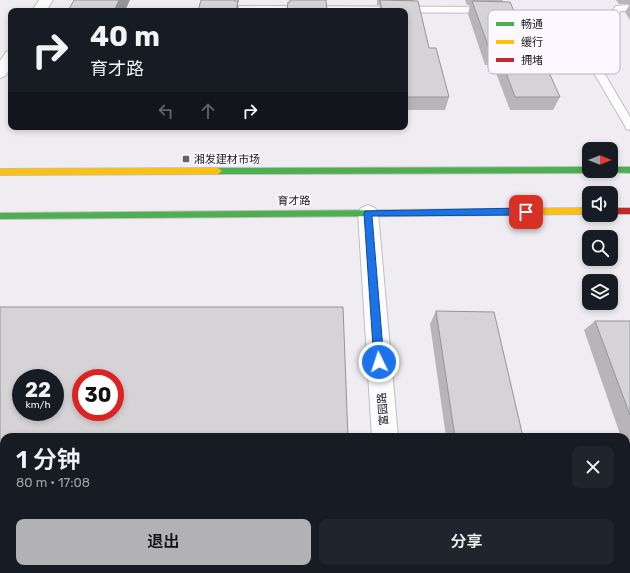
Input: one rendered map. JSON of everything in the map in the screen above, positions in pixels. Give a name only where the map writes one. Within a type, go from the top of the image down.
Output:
[{"type":"main road","points":[[0,172],[582,170]]},
{"type":"main road","points":[[618,170],[630,170]]},
{"type":"main road","name":"育才路","points":[[0,216],[582,211]]},
{"type":"main road","points":[[618,211],[630,211]]},
{"type":"street","points":[[0,73],[8,60]]},
{"type":"street","name":"富园路","points":[[368,213],[385,433]]},
{"type":"lane","points":[[617,10],[619,8],[630,8]]},
{"type":"lane","points":[[408,10],[505,10]]},
{"type":"lane","points":[[599,74],[630,126]]},
{"type":"building","points":[[74,0],[119,0],[115,8],[70,8]]},
{"type":"building","points":[[201,0],[238,1],[237,8],[199,8]]},
{"type":"building","points":[[290,0],[326,0],[327,8],[287,8],[288,2],[290,2]]},
{"type":"building","points":[[380,0],[418,1],[429,48],[436,48],[449,97],[408,97],[408,8],[381,8]]},
{"type":"building","points":[[472,1],[510,2],[513,10],[488,10],[488,45]]},
{"type":"building","points":[[506,74],[550,74],[560,97],[515,97]]},
{"type":"building","points":[[0,307],[343,307],[348,433],[0,433]]},
{"type":"building","points":[[436,311],[494,312],[522,433],[454,433]]},
{"type":"building","points":[[595,321],[630,321],[630,415]]},
{"type":"traffic: fast","points":[[218,171],[582,170]]},
{"type":"traffic: fast","points":[[618,170],[630,170]]},
{"type":"traffic: fast","points":[[0,216],[401,213]]},
{"type":"traffic: slow","points":[[0,172],[218,171]]},
{"type":"traffic: slow","points":[[401,213],[582,211]]},
{"type":"traffic: jam","points":[[618,211],[630,211]]},
{"type":"place","name":"湘发建材市场","points":[[186,159]]},
{"type":"route","points":[[379,362],[368,213],[526,212]]}]
